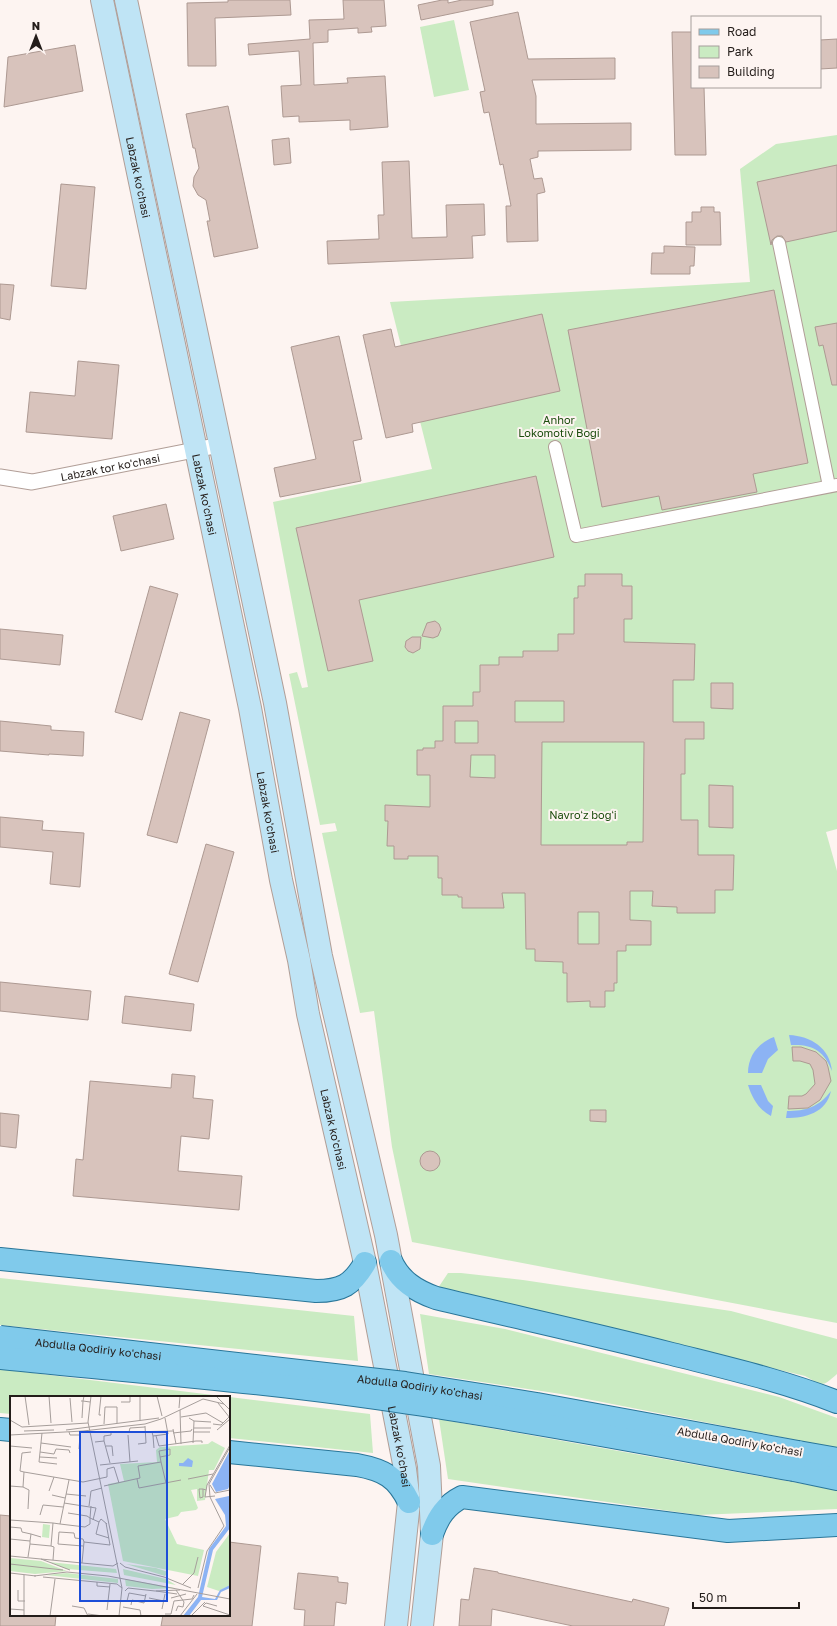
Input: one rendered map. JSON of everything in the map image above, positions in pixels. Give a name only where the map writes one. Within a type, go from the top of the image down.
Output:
[{"type":"main road","points":[[87,0],[104,9]]},
{"type":"main road","name":"Labzak ko'chasi","points":[[126,0],[275,703],[321,956],[391,1261],[429,1466],[432,1534],[422,1626]]},
{"type":"main road","name":"Labzak ko'chasi","points":[[104,9],[250,708],[281,880],[299,960],[308,1014],[365,1263],[403,1461],[409,1502],[396,1626]]},
{"type":"main road","points":[[250,708],[275,703]]},
{"type":"main road","points":[[299,960],[321,956]]},
{"type":"main road","points":[[0,1259],[316,1291],[337,1290],[344,1287],[355,1277],[365,1263]]},
{"type":"main road","points":[[391,1261],[394,1268],[404,1281],[416,1289],[436,1298],[719,1366],[787,1385],[837,1402]]},
{"type":"main road","name":"Abdulla Qodiriy ko'chasi","points":[[0,1337],[405,1383],[537,1404],[796,1461],[837,1478]]},
{"type":"main road","name":"Abdulla Qodiriy ko'chasi","points":[[0,1358],[273,1386],[407,1402],[556,1427],[796,1461],[837,1459]]},
{"type":"main road","points":[[0,1429],[10,1430]]},
{"type":"main road","points":[[230,1452],[357,1464],[370,1467],[385,1473],[392,1478],[404,1491],[409,1502]]},
{"type":"main road","points":[[432,1534],[443,1511],[453,1502],[462,1497],[728,1530],[837,1525]]},
{"type":"street","points":[[555,447],[576,536],[833,485],[779,243]]},
{"type":"street","name":"Labzak tor ko'chasi","points":[[0,477],[32,482],[220,445]]},
{"type":"green space","points":[[454,20],[469,90],[434,97],[420,27]]},
{"type":"green space","name":"Navroʻz bogʻi","points":[[837,135],[837,829],[826,832],[837,871],[837,1323],[412,1242],[392,1147],[374,1011],[360,1013],[322,833],[337,831],[335,823],[320,825],[289,674],[297,672],[302,688],[308,687],[273,502],[432,469],[390,302],[750,282],[740,169],[776,144]]},
{"type":"green space","points":[[448,1273],[461,1273],[523,1280],[731,1311],[837,1339],[837,1374],[828,1382],[822,1384],[805,1376],[438,1288]]},
{"type":"green space","points":[[0,1278],[354,1316],[358,1361],[0,1325]]},
{"type":"green space","points":[[420,1314],[505,1329],[779,1397],[837,1418],[837,1448],[561,1394],[429,1374]]},
{"type":"green space","points":[[0,1369],[222,1396],[10,1396],[10,1414],[0,1413]]},
{"type":"green space","points":[[230,1397],[370,1414],[373,1453],[230,1438]]},
{"type":"green space","points":[[439,1419],[837,1490],[837,1509],[698,1515],[448,1479]]},
{"type":"water","points":[[789,1035],[805,1038],[818,1045],[828,1056],[832,1071],[825,1058],[817,1050],[806,1046],[791,1045]]},
{"type":"water","points":[[774,1037],[778,1050],[768,1059],[762,1073],[748,1073],[748,1067],[755,1051],[763,1043]]},
{"type":"water","points":[[748,1085],[761,1085],[768,1101],[773,1106],[771,1116],[756,1103]]},
{"type":"water","points":[[831,1091],[825,1104],[814,1113],[801,1117],[786,1118],[787,1111],[812,1107],[822,1101]]},
{"type":"building","points":[[228,0],[290,0],[291,15],[215,18],[216,66],[188,66],[187,3],[228,2]]},
{"type":"building","points":[[343,0],[384,0],[386,26],[371,27],[372,32],[358,33],[358,28],[328,30],[328,42],[313,43],[314,85],[348,83],[347,78],[385,76],[388,127],[350,130],[350,120],[299,122],[299,116],[283,117],[281,86],[301,85],[299,51],[249,55],[248,44],[310,39],[309,20],[344,19]]},
{"type":"building","points":[[448,0],[448,3],[462,0],[493,0],[493,5],[421,20],[418,5]]},
{"type":"building","points":[[518,12],[528,59],[615,58],[615,79],[532,80],[536,96],[536,124],[631,123],[631,150],[538,151],[538,157],[530,159],[534,179],[542,178],[545,192],[537,194],[538,241],[507,242],[506,206],[511,206],[503,164],[500,165],[489,112],[484,113],[480,92],[485,91],[470,22]]},
{"type":"building","points":[[672,32],[691,32],[691,88],[704,88],[706,155],[675,155]]},
{"type":"building","points":[[837,39],[837,68],[821,69],[821,40]]},
{"type":"building","points":[[75,45],[83,91],[4,107],[8,57]]},
{"type":"building","points":[[228,106],[258,248],[214,257],[207,221],[210,221],[206,200],[198,195],[193,186],[194,177],[199,168],[186,114]]},
{"type":"building","points":[[289,138],[291,163],[274,165],[272,140]]},
{"type":"building","points":[[409,161],[412,238],[447,237],[446,205],[484,204],[485,235],[472,236],[473,258],[328,264],[327,241],[379,239],[378,215],[384,215],[382,162]]},
{"type":"building","points":[[837,165],[837,231],[786,242],[782,236],[777,236],[772,240],[771,245],[757,182]]},
{"type":"building","points":[[61,184],[95,187],[86,289],[51,286]]},
{"type":"building","points":[[701,207],[714,207],[714,212],[720,212],[721,245],[686,245],[686,222],[692,222],[692,212],[701,212]]},
{"type":"building","points":[[664,246],[695,247],[694,266],[690,266],[690,274],[651,274],[652,253],[664,253]]},
{"type":"building","points":[[0,284],[14,285],[10,320],[0,318]]},
{"type":"building","points":[[774,290],[808,463],[753,474],[757,492],[662,510],[659,496],[602,507],[568,330]]},
{"type":"building","points":[[542,314],[560,391],[412,424],[413,432],[386,438],[363,335],[391,329],[395,347]]},
{"type":"building","points":[[837,323],[837,385],[832,385],[823,345],[819,346],[815,327]]},
{"type":"building","points":[[339,336],[362,439],[353,441],[361,481],[280,497],[274,468],[316,459],[291,347]]},
{"type":"building","points":[[78,361],[119,365],[112,439],[26,432],[30,392],[75,396]]},
{"type":"building","points":[[536,476],[554,557],[359,600],[373,661],[328,671],[296,528]]},
{"type":"building","points":[[166,504],[174,539],[121,551],[113,516]]},
{"type":"building","points":[[585,574],[622,574],[622,586],[632,586],[632,619],[624,619],[624,642],[695,644],[694,680],[673,680],[673,722],[704,722],[704,739],[685,739],[685,774],[681,774],[681,820],[698,820],[698,855],[734,855],[733,890],[715,890],[715,913],[677,913],[677,907],[652,906],[653,891],[630,891],[630,920],[651,921],[651,945],[626,945],[626,951],[617,951],[617,983],[614,983],[614,991],[605,991],[605,1007],[590,1007],[590,1001],[567,1002],[567,973],[563,973],[563,962],[535,961],[535,949],[526,949],[525,893],[502,893],[504,908],[462,908],[462,897],[458,897],[458,895],[442,895],[442,878],[438,878],[438,856],[408,856],[408,859],[394,859],[394,846],[387,846],[388,821],[385,821],[385,805],[430,807],[430,775],[417,775],[417,750],[423,750],[423,748],[435,748],[435,741],[443,741],[443,706],[473,706],[473,692],[480,692],[480,665],[499,665],[499,657],[523,657],[523,651],[558,651],[558,634],[574,634],[574,598],[578,598],[578,586],[585,586]],"holes":[[[515,701],[564,701],[564,722],[515,722]],[[455,721],[478,721],[478,743],[455,743]],[[542,742],[644,742],[643,842],[627,842],[627,845],[541,845]],[[471,755],[495,755],[495,778],[470,777]],[[578,912],[599,912],[599,944],[578,944]]]},
{"type":"building","points":[[150,586],[178,594],[142,720],[115,712]]},
{"type":"building","points":[[435,621],[439,624],[441,629],[438,636],[433,638],[422,636],[427,623]]},
{"type":"building","points":[[0,629],[63,635],[60,665],[0,659]]},
{"type":"building","points":[[412,637],[421,637],[420,649],[413,653],[408,651],[405,647],[406,641]]},
{"type":"building","points":[[711,683],[733,683],[733,709],[711,708]]},
{"type":"building","points":[[180,712],[210,720],[177,843],[147,835]]},
{"type":"building","points":[[0,721],[51,726],[51,730],[84,732],[83,756],[0,751]]},
{"type":"building","points":[[709,785],[733,786],[733,828],[709,827]]},
{"type":"building","points":[[0,817],[43,821],[42,830],[84,833],[80,887],[50,884],[53,852],[0,847]]},
{"type":"building","points":[[206,844],[234,852],[198,982],[169,974]]},
{"type":"building","points":[[0,982],[91,991],[88,1020],[0,1011]]},
{"type":"building","points":[[125,996],[194,1004],[191,1031],[122,1023]]},
{"type":"building","points":[[792,1047],[801,1047],[816,1052],[826,1061],[828,1067],[831,1081],[820,1100],[808,1108],[788,1109],[789,1096],[802,1096],[806,1094],[815,1084],[813,1070],[810,1064],[800,1061],[793,1061]]},
{"type":"building","points":[[172,1074],[195,1076],[193,1098],[213,1100],[209,1139],[181,1136],[178,1171],[242,1176],[239,1210],[73,1196],[76,1159],[83,1160],[90,1081],[171,1088]]},
{"type":"building","points":[[590,1110],[606,1110],[606,1122],[590,1121]]},
{"type":"building","points":[[0,1113],[19,1115],[16,1148],[0,1146]]},
{"type":"building","points":[[426,1151],[434,1151],[440,1157],[440,1165],[434,1171],[426,1171],[420,1165],[420,1157]]},
{"type":"building","points":[[0,1515],[10,1516],[10,1616],[56,1616],[55,1626],[0,1626]]},
{"type":"building","points":[[230,1542],[261,1546],[252,1626],[161,1626],[163,1616],[230,1616]]},
{"type":"building","points":[[474,1568],[632,1602],[633,1599],[669,1608],[664,1626],[573,1626],[492,1609],[491,1626],[459,1626],[461,1599],[469,1600]]},
{"type":"building","points":[[298,1573],[338,1577],[338,1582],[348,1583],[346,1604],[336,1602],[334,1626],[304,1626],[305,1610],[294,1609]]},
{"type":"park label","name":"Anhor Lokomotiv Bogi","points":[[559,425]]}]
